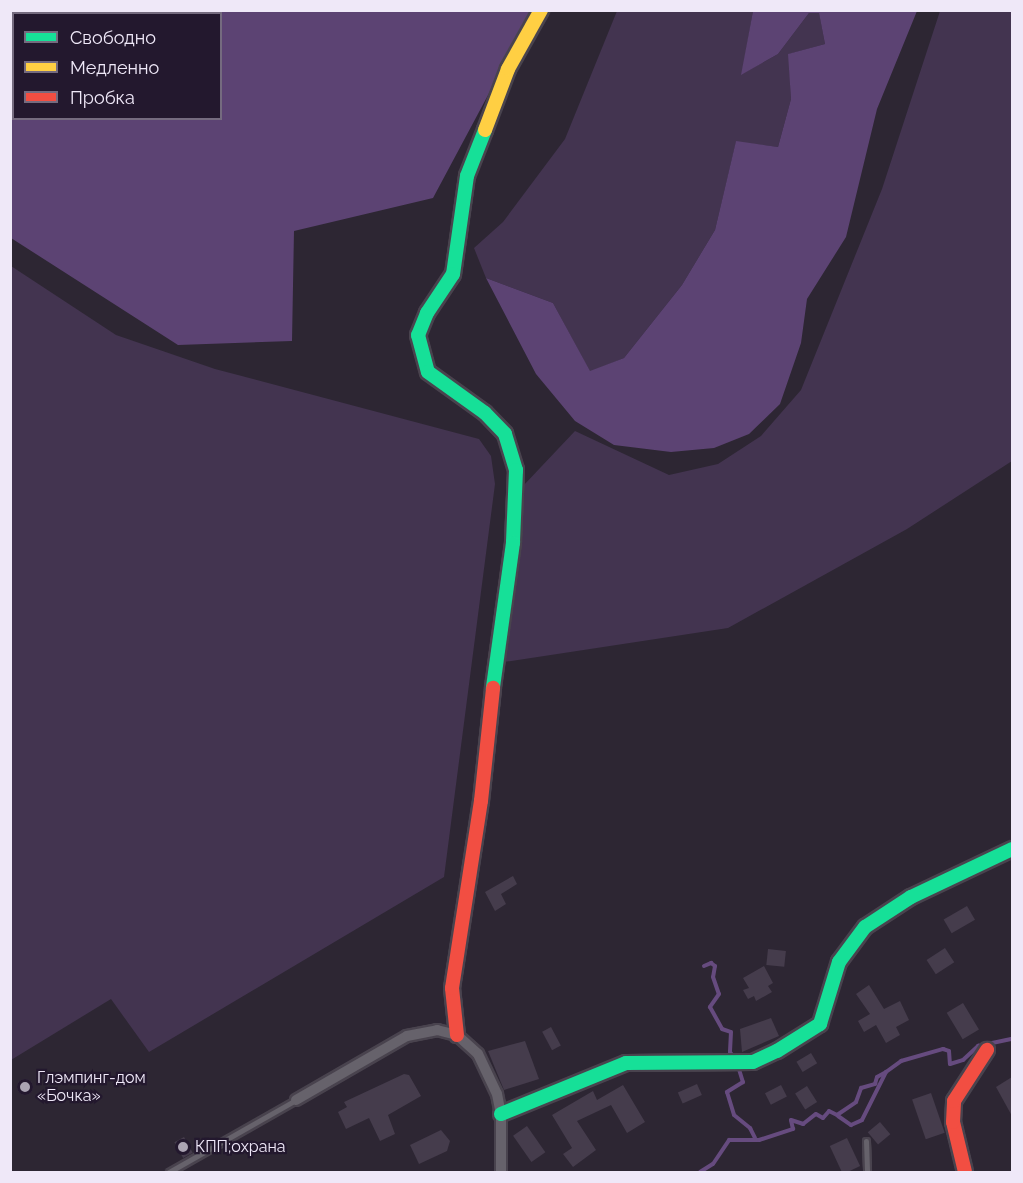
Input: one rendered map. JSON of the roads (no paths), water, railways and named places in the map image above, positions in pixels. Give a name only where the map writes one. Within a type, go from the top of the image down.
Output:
[{"type":"street","points":[[457,1035],[452,988],[481,801],[494,675],[513,543],[516,470],[505,434],[485,413],[428,372],[418,335],[427,313],[453,274],[467,176],[508,69],[541,10]]},
{"type":"street","points":[[501,1114],[626,1064],[744,1063],[777,1052],[820,1024],[839,962],[865,927],[911,897],[1012,849]]},
{"type":"street","points":[[296,1100],[407,1036],[437,1029],[457,1035],[474,1048],[486,1067],[501,1114],[501,1173]]},
{"type":"street","points":[[965,1173],[953,1122],[954,1101],[987,1050]]},
{"type":"lane","points":[[169,1173],[296,1100]]},
{"type":"lane","points":[[866,1141],[867,1173]]},
{"type":"waterway","points":[[704,966],[711,963],[715,966],[713,977],[719,994],[710,1007],[722,1029],[731,1032],[730,1052],[734,1058]]},
{"type":"waterway","points":[[838,1116],[851,1125],[862,1120],[886,1072],[901,1061],[943,1049],[949,1051],[950,1064],[963,1060],[978,1046],[1012,1039]]},
{"type":"waterway","points":[[738,1066],[743,1082],[727,1092],[734,1115],[750,1128],[755,1138]]},
{"type":"waterway","points":[[700,1172],[713,1164],[729,1140],[759,1140],[793,1129],[791,1120],[803,1124],[816,1114],[823,1118],[829,1111],[837,1115],[856,1102],[861,1088],[875,1084],[877,1077],[886,1072]]},
{"type":"place","name":"Глэмпинг-дом «Бочка»","points":[[25,1087]]},
{"type":"place","name":"КПП;охрана","points":[[183,1147]]}]
